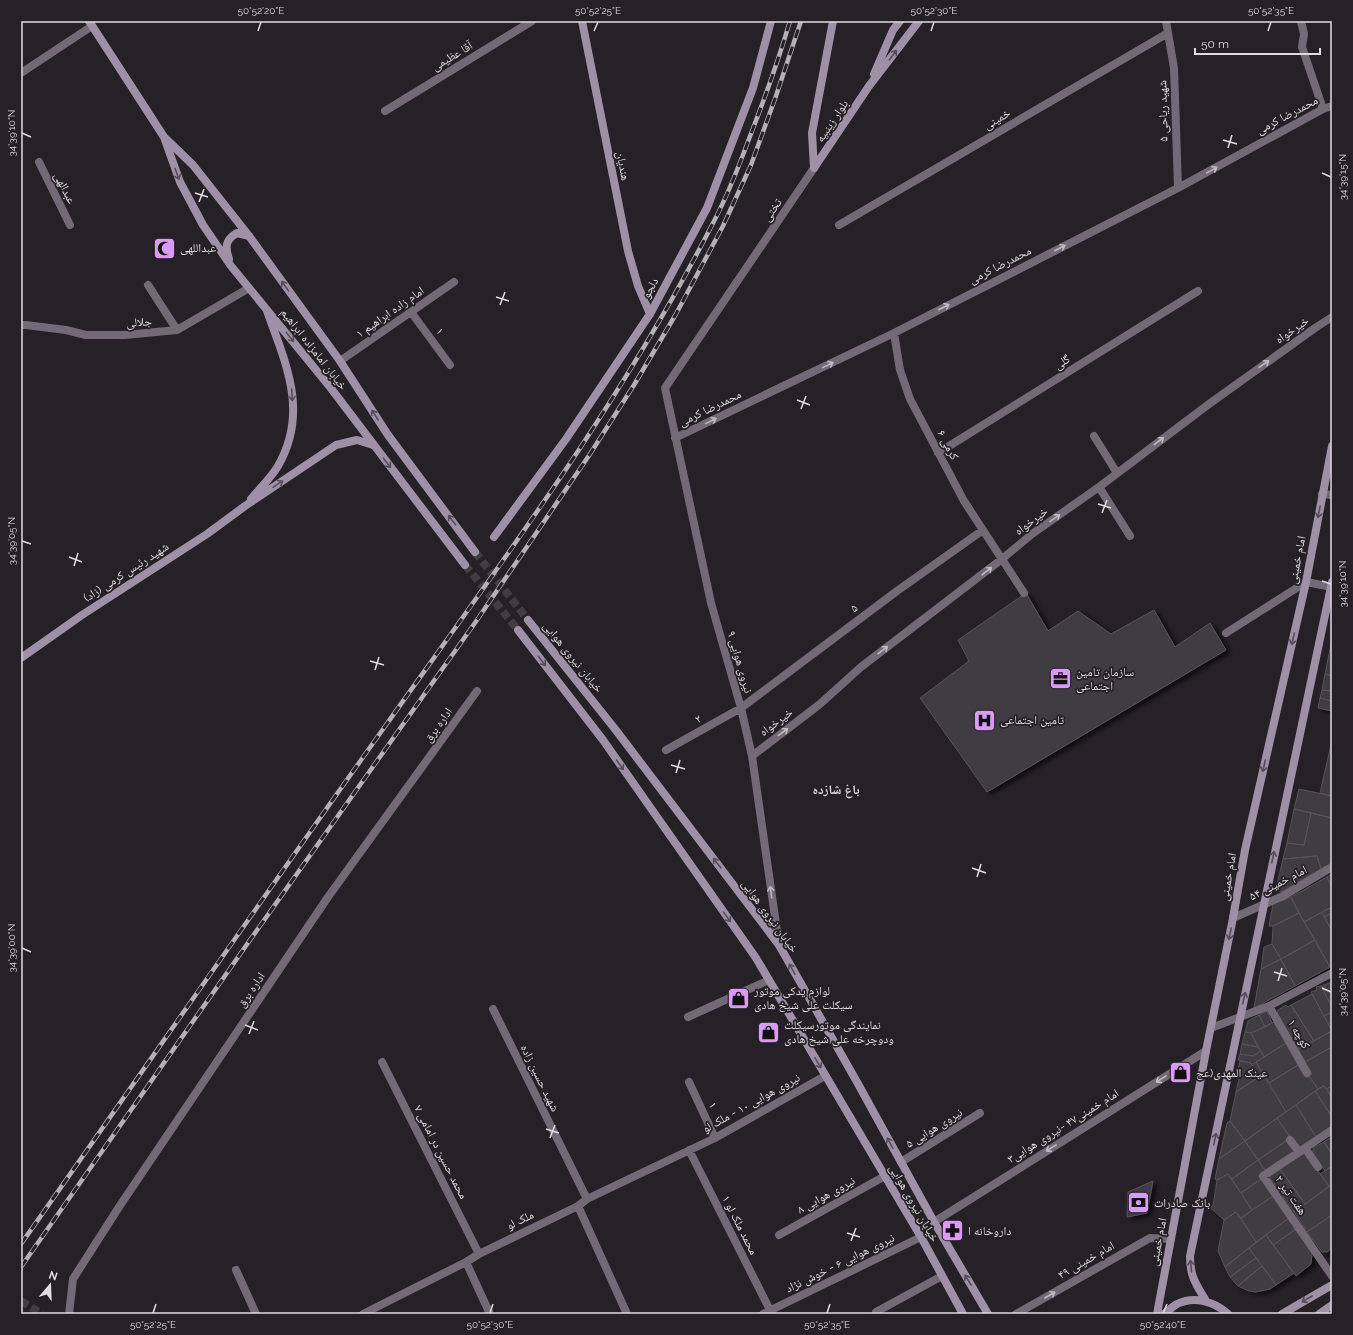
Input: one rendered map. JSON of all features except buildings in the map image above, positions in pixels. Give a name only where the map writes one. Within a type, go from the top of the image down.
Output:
[{"type":"main road","name":"هندیان","points":[[582,21],[628,251],[638,286],[650,314]]},
{"type":"main road","name":"دلجو","points":[[494,537],[566,438],[650,314],[707,208],[753,88],[771,21]]},
{"type":"main road","points":[[814,168],[812,133],[832,21]]},
{"type":"main road","name":"بلوار زینبیه","points":[[869,86],[894,30],[900,21]]},
{"type":"main road","name":"بلوار زینبیه","points":[[814,168],[869,86],[919,21]]},
{"type":"main road","name":"خیابان امامزاده ابراهیم","points":[[91,24],[164,137],[193,165],[248,236],[340,361],[388,435],[475,552]]},
{"type":"main road","name":"خیابان امامزاده ابراهیم","points":[[164,137],[180,182],[203,225],[231,266],[330,387],[464,565]]},
{"type":"main road","points":[[231,266],[226,250],[227,242],[231,236],[237,233],[248,236]]},
{"type":"main road","points":[[245,506],[278,466],[291,436],[293,410],[292,385],[264,305]]},
{"type":"main road","points":[[245,506],[336,445],[357,440],[373,445]]},
{"type":"main road","name":"امام خمینی","points":[[1157,1314],[1245,850],[1306,582],[1332,446]]},
{"type":"main road","name":"شهید رئیس کرمی (زاد)","points":[[21,658],[82,615],[207,534],[245,506]]},
{"type":"main road","points":[[1206,1301],[1194,1282],[1190,1269],[1190,1256],[1263,904],[1332,585]]},
{"type":"main road","name":"خیابان نیروی هوایی","points":[[528,620],[615,729],[778,945],[857,1082],[934,1222],[988,1314]]},
{"type":"main road","name":"خیابان نیروی هوایی","points":[[518,630],[603,740],[756,958],[921,1237],[963,1314]]},
{"type":"main road","points":[[1282,1314],[1332,1285]]},
{"type":"main road","points":[[1164,1314],[1177,1305],[1191,1300],[1206,1301],[1217,1306],[1228,1314]]},
{"type":"main road","points":[[1321,1313],[1332,1305]]},
{"type":"street","name":"آقا عظیمی","points":[[385,111],[532,21]]},
{"type":"street","name":"۵ شهید ریاحی","points":[[1166,21],[1174,68],[1178,188]]},
{"type":"street","points":[[1301,21],[1304,34],[1302,47],[1323,109]]},
{"type":"street","points":[[21,73],[91,24]]},
{"type":"street","name":"خمینی","points":[[839,226],[1168,33]]},
{"type":"street","name":"محمدرضا کرمی","points":[[675,438],[894,333],[1178,188],[1323,109],[1332,106]]},
{"type":"street","name":"عبدالهی","points":[[39,162],[70,225]]},
{"type":"street","name":"تختی","points":[[665,388],[814,168]]},
{"type":"street","name":"امام زاده ابراهیم ۱","points":[[340,361],[454,282]]},
{"type":"street","points":[[148,285],[176,330]]},
{"type":"street","name":"جلالی","points":[[21,325],[66,330],[86,335],[132,335],[176,330],[248,288]]},
{"type":"street","name":"گلی","points":[[938,453],[1198,291]]},
{"type":"street","name":"۱","points":[[411,312],[450,365]]},
{"type":"street","name":"خیرخواه","points":[[752,756],[820,704],[861,667],[1002,559],[1032,534],[1099,487],[1215,399],[1332,317]]},
{"type":"street","name":"کرمی ۶","points":[[894,333],[900,370],[910,399],[964,500],[1024,593]]},
{"type":"street","name":"نیروی هوایی ۹","points":[[665,388],[711,603],[741,708],[752,756],[778,945]]},
{"type":"street","points":[[1094,436],[1117,473]]},
{"type":"street","points":[[1099,487],[1130,536]]},
{"type":"street","points":[[1322,494],[1332,495]]},
{"type":"street","name":"۵","points":[[741,708],[897,591],[983,530]]},
{"type":"street","points":[[1226,633],[1306,582],[1332,585]]},
{"type":"street","name":"اداره برق","points":[[69,1314],[73,1279],[119,1207],[328,898],[478,691]]},
{"type":"street","name":"۲","points":[[666,750],[741,708]]},
{"type":"street","name":"امام خمینی ۵۴","points":[[1233,918],[1283,896],[1332,867]]},
{"type":"street","points":[[1211,1028],[1269,1006],[1332,973]]},
{"type":"street","points":[[688,1017],[769,980]]},
{"type":"street","name":"کوچه ۱","points":[[1269,1006],[1307,1073]]},
{"type":"street","name":"شهید حسین زاده","points":[[493,1010],[587,1199]]},
{"type":"street","name":"امام خمینی۴۷ -نیروی هوایی۳","points":[[934,1222],[1206,1051]]},
{"type":"street","name":"۷ محمد حسین در امامی","points":[[382,1062],[479,1254]]},
{"type":"street","name":"نیروی هوایی ۱۰ - ملک لو","points":[[689,1150],[715,1138],[825,1076]]},
{"type":"street","name":"۱","points":[[689,1082],[715,1138]]},
{"type":"street","name":"نیروی هوایی ۵","points":[[901,1162],[980,1114]]},
{"type":"street","name":"هفت تیر ۲","points":[[1332,1130],[1263,1176],[1332,1276]]},
{"type":"street","points":[[1290,1140],[1318,1167]]},
{"type":"street","name":"ملک لو","points":[[363,1314],[479,1254],[578,1206],[587,1199],[689,1150]]},
{"type":"street","name":"۱ محمد ملک لو","points":[[689,1150],[768,1313]]},
{"type":"street","name":"نیروی هوایی ۸","points":[[779,1235],[885,1176]]},
{"type":"street","points":[[578,1206],[627,1314]]},
{"type":"street","name":"نیروی هوایی ۶ - خوش نژاد","points":[[768,1313],[921,1237]]},
{"type":"street","name":"امام خمینی ۴۹","points":[[1016,1314],[1150,1238],[1171,1239]]},
{"type":"street","points":[[466,1262],[490,1314]]},
{"type":"street","points":[[236,1270],[256,1314]]},
{"type":"street","points":[[876,1312],[942,1276]]},
{"type":"tunnel","points":[[475,552],[528,620]]},
{"type":"tunnel","points":[[465,565],[518,630]]},
{"type":"tunnel","points":[[21,1301],[42,1314]]},
{"type":"railway","points":[[21,1244],[294,854],[516,543],[599,419],[677,291],[718,214],[734,179],[777,63],[790,21]]},
{"type":"railway","points":[[21,1267],[477,620],[590,454],[634,385],[676,314],[723,226],[751,165],[801,21]]},
{"type":"place","name":"عبداللهی","points":[[165,248]]},
{"type":"place","name":"سازمان تامین اجتماعی","points":[[1061,679]]},
{"type":"place","name":"تامین اجتماعی","points":[[984,720]]},
{"type":"place","name":"لوازم یدکی موتور سیکلت علی شیخ هادی","points":[[739,998]]},
{"type":"place","name":"نمایندگی موتورسیکلت ودوچرخه علی شیخ هادی","points":[[769,1032]]},
{"type":"place","name":"عینک المهدی(عج","points":[[1181,1073]]},
{"type":"place","name":"بانک صادرات","points":[[1138,1203]]},
{"type":"place","name":"داروخانه ا","points":[[953,1231]]},
{"type":"district","name":"باغ شازده","points":[[836,789]]}]
